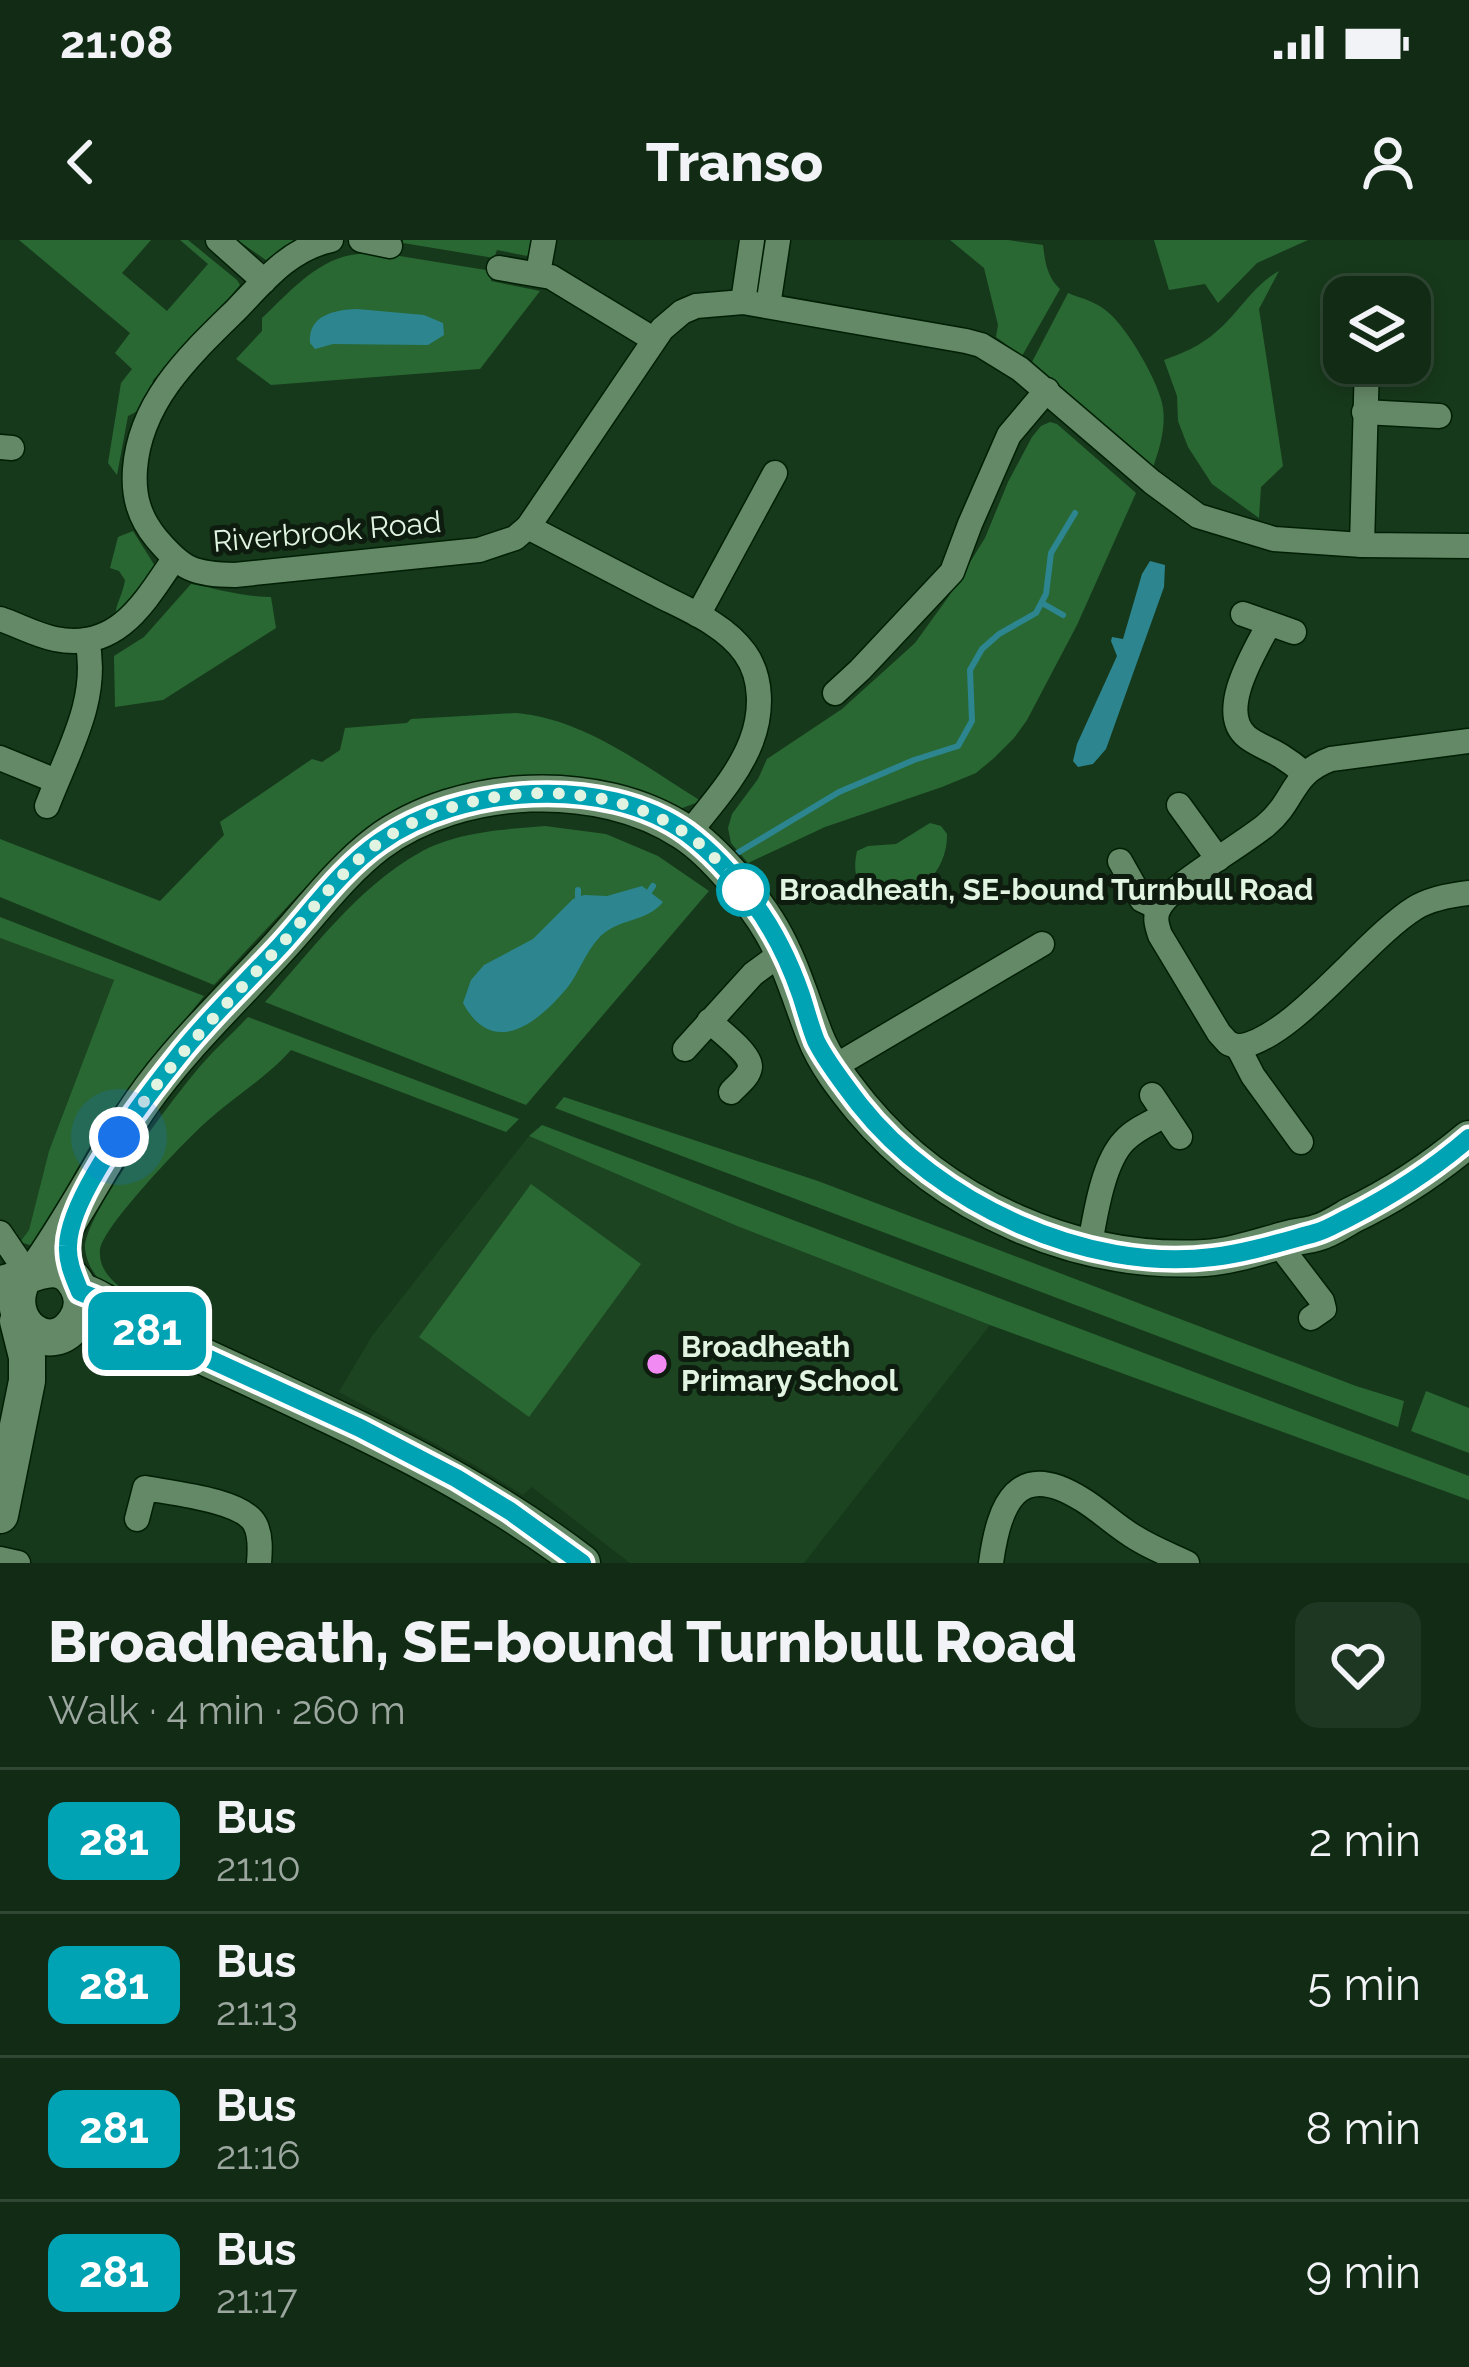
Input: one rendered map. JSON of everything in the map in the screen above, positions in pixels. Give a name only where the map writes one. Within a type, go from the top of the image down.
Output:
[{"type":"street","points":[[218,240],[264,281]]},
{"type":"street","name":"Riverbrook Road","points":[[331,240],[286,260],[157,398],[136,457],[136,500],[151,532],[174,560],[200,572],[251,574],[478,550],[500,545],[528,527]]},
{"type":"street","points":[[362,240],[390,246]]},
{"type":"street","points":[[538,273],[544,240]]},
{"type":"street","points":[[752,240],[755,304]]},
{"type":"street","points":[[755,304],[778,240]]},
{"type":"street","points":[[499,268],[560,281],[653,339]]},
{"type":"street","points":[[688,834],[749,748],[759,688],[747,656],[736,642],[698,615],[528,527],[653,339],[682,312],[712,303],[755,304],[966,340],[981,345],[1047,390],[1198,517],[1274,539],[1469,546]]},
{"type":"street","points":[[1362,545],[1366,384]]},
{"type":"street","points":[[835,693],[952,572],[1009,435],[1047,390]]},
{"type":"street","points":[[1364,412],[1439,416]]},
{"type":"street","points":[[698,615],[776,473]]},
{"type":"street","points":[[0,619],[47,638],[87,640],[125,625],[174,560]]},
{"type":"street","points":[[1243,614],[1294,632]]},
{"type":"street","points":[[1269,624],[1237,693],[1237,723],[1244,735],[1304,773]]},
{"type":"street","points":[[47,806],[86,710],[92,676],[87,640]]},
{"type":"street","points":[[840,651],[860,670]]},
{"type":"street","points":[[1301,1142],[1252,1076],[1238,1047],[1219,1033],[1160,935],[1155,922],[1159,908],[1174,890],[1268,823],[1284,807],[1304,773],[1331,759],[1469,741]]},
{"type":"street","points":[[0,758],[56,781]]},
{"type":"street","points":[[1,1505],[26,1382],[17,1292],[75,1213],[132,1118],[187,1046],[376,844],[448,808],[521,793],[555,793],[631,806],[688,834],[753,902],[783,952],[816,1040],[863,1109],[931,1174],[978,1204],[1022,1226],[1089,1249],[1157,1258],[1209,1258],[1316,1233],[1388,1197],[1469,1138]]},
{"type":"street","points":[[1179,805],[1218,860]]},
{"type":"street","points":[[1120,861],[1142,900],[1159,908]]},
{"type":"street","points":[[1238,1047],[1261,1040],[1416,908],[1469,892]]},
{"type":"street","points":[[832,1068],[1042,944]]},
{"type":"street","points":[[686,1049],[753,974],[783,952]]},
{"type":"street","points":[[710,1021],[746,1055],[750,1065],[749,1073],[731,1092]]},
{"type":"street","points":[[1089,1249],[1107,1172],[1124,1141],[1158,1105],[1180,1137]]},
{"type":"street","points":[[26,1382],[43,1353],[79,1318],[82,1306],[68,1249],[75,1213]]},
{"type":"street","points":[[0,1233],[30,1332],[40,1336],[106,1326],[144,1329]]},
{"type":"street","points":[[1277,1242],[1322,1301],[1324,1309],[1311,1318]]},
{"type":"street","points":[[17,1292],[52,1269],[62,1272],[78,1288],[144,1329],[360,1428],[456,1478],[582,1563]]},
{"type":"street","points":[[992,1563],[996,1527],[1004,1507],[1019,1490],[1044,1482],[1064,1489],[1136,1538],[1186,1563]]},
{"type":"street","points":[[137,1519],[145,1488],[223,1504],[248,1514],[257,1526],[260,1563]]},
{"type":"street","points":[[0,1559],[18,1563]]},
{"type":"shaded area","points":[[19,240],[151,240],[122,273],[167,311],[208,264],[180,240],[188,240],[240,285],[153,380],[143,406],[128,416],[117,475],[108,463],[121,383],[132,369],[115,353],[130,333]]},
{"type":"shaded area","points":[[237,240],[299,240],[266,260]]},
{"type":"shaded area","points":[[403,240],[532,240],[527,256],[497,250],[494,258]]},
{"type":"shaded area","points":[[950,240],[1043,245],[1049,274],[1060,289],[1022,356],[996,337],[998,325],[984,268]]},
{"type":"shaded area","points":[[1154,240],[1308,240],[1257,263],[1218,303],[1205,284],[1169,290]]},
{"type":"shaded area","points":[[381,253],[492,271],[491,281],[540,291],[480,369],[271,385],[236,359],[262,331],[262,318],[313,272],[351,255]]},
{"type":"shaded area","points":[[1279,271],[1259,309],[1283,466],[1261,487],[1259,518],[1212,484],[1188,447],[1164,360],[1210,337]]},
{"type":"shaded area","points":[[1068,293],[1095,304],[1117,321],[1154,381],[1164,419],[1153,467],[1032,362]]},
{"type":"shaded area","points":[[1050,422],[1136,493],[1077,625],[1027,720],[976,773],[825,827],[748,863],[731,843],[728,828],[767,759],[842,709],[915,643],[985,538],[1032,437]]},
{"type":"shaded area","points":[[133,531],[155,566],[153,576],[115,619],[125,580],[110,568],[118,537]]},
{"type":"shaded area","points":[[191,584],[271,597],[276,628],[163,700],[115,707],[114,656],[144,637]]},
{"type":"shaded area","points":[[516,713],[590,734],[701,801],[677,810],[445,791],[362,832],[214,985],[0,897],[0,839],[160,901],[224,835],[220,822],[312,759],[322,762],[340,750],[345,728]]},
{"type":"shaded area","points":[[930,823],[947,834],[943,859],[931,878],[896,898],[864,890],[856,875],[857,851],[896,844]]},
{"type":"shaded area","points":[[545,826],[606,834],[658,856],[709,891],[526,1105],[265,1002],[355,902],[419,853],[464,836]]},
{"type":"shaded area","points":[[0,917],[204,996],[105,1119],[46,1234],[33,1246],[20,1242],[29,1230],[49,1151],[114,980],[0,938]]},
{"type":"shaded area","points":[[0,938],[114,980],[49,1151],[29,1230],[12,1253],[0,1259]]},
{"type":"shaded area","points":[[248,1017],[519,1119],[506,1132],[291,1050],[196,1132],[146,1184],[104,1239],[102,1264],[129,1294],[123,1299],[90,1265],[85,1249],[88,1233],[154,1126],[203,1063]]},
{"type":"shaded area","points":[[564,1097],[818,1181],[1404,1401],[1398,1427],[555,1108]]},
{"type":"shaded area","points":[[542,1125],[1469,1476],[1469,1500],[990,1325],[737,1226],[529,1136]]},
{"type":"shaded area","name":"Broadheath Primary School","points":[[529,1136],[737,1226],[990,1325],[804,1563],[630,1563],[532,1487],[523,1495],[339,1392],[372,1336]]},
{"type":"shaded area","points":[[531,1184],[641,1264],[529,1417],[419,1337]]},
{"type":"shaded area","points":[[1426,1391],[1469,1408],[1469,1453],[1411,1431]]},
{"type":"water","points":[[357,309],[424,315],[443,323],[444,335],[428,345],[333,344],[315,349],[310,343],[318,320]]},
{"type":"water","points":[[1150,561],[1165,565],[1164,587],[1106,749],[1093,764],[1078,767],[1073,761],[1077,744],[1117,656],[1112,637],[1123,639]]},
{"type":"water","points":[[642,886],[663,902],[648,914],[605,932],[567,988],[543,1013],[515,1030],[501,1032],[475,1020],[463,1003],[471,980],[484,965],[533,939],[573,899]]},
{"type":"waterway","points":[[734,855],[839,792],[958,746],[972,721],[970,670],[982,649],[999,634],[1036,613],[1046,594],[1051,553],[1075,513]]},
{"type":"waterway","points":[[1042,603],[1063,615]]},
{"type":"waterway","points":[[649,892],[653,886]]},
{"type":"waterway","points":[[578,890],[578,897]]},
{"type":"bus line","name":"281","points":[[582,1563],[456,1478],[360,1428],[144,1329],[110,1304],[80,1292],[70,1265],[75,1213],[145,1098],[338,880],[376,844],[408,824],[486,798],[555,793],[631,806],[688,834],[736,882],[772,930],[816,1040],[863,1109],[931,1174],[978,1204],[1022,1226],[1089,1249],[1157,1258],[1209,1258],[1316,1233],[1388,1197],[1469,1138]]},
{"type":"place","name":"Broadheath, SE-bound Turnbull Road","points":[[743,890]]},
{"type":"place","name":"Broadheath Primary School","points":[[657,1364]]},
{"type":"route","points":[[119,1137],[187,1046],[338,880],[376,844],[448,808],[521,793],[555,793],[631,806],[688,834],[743,890]]}]
